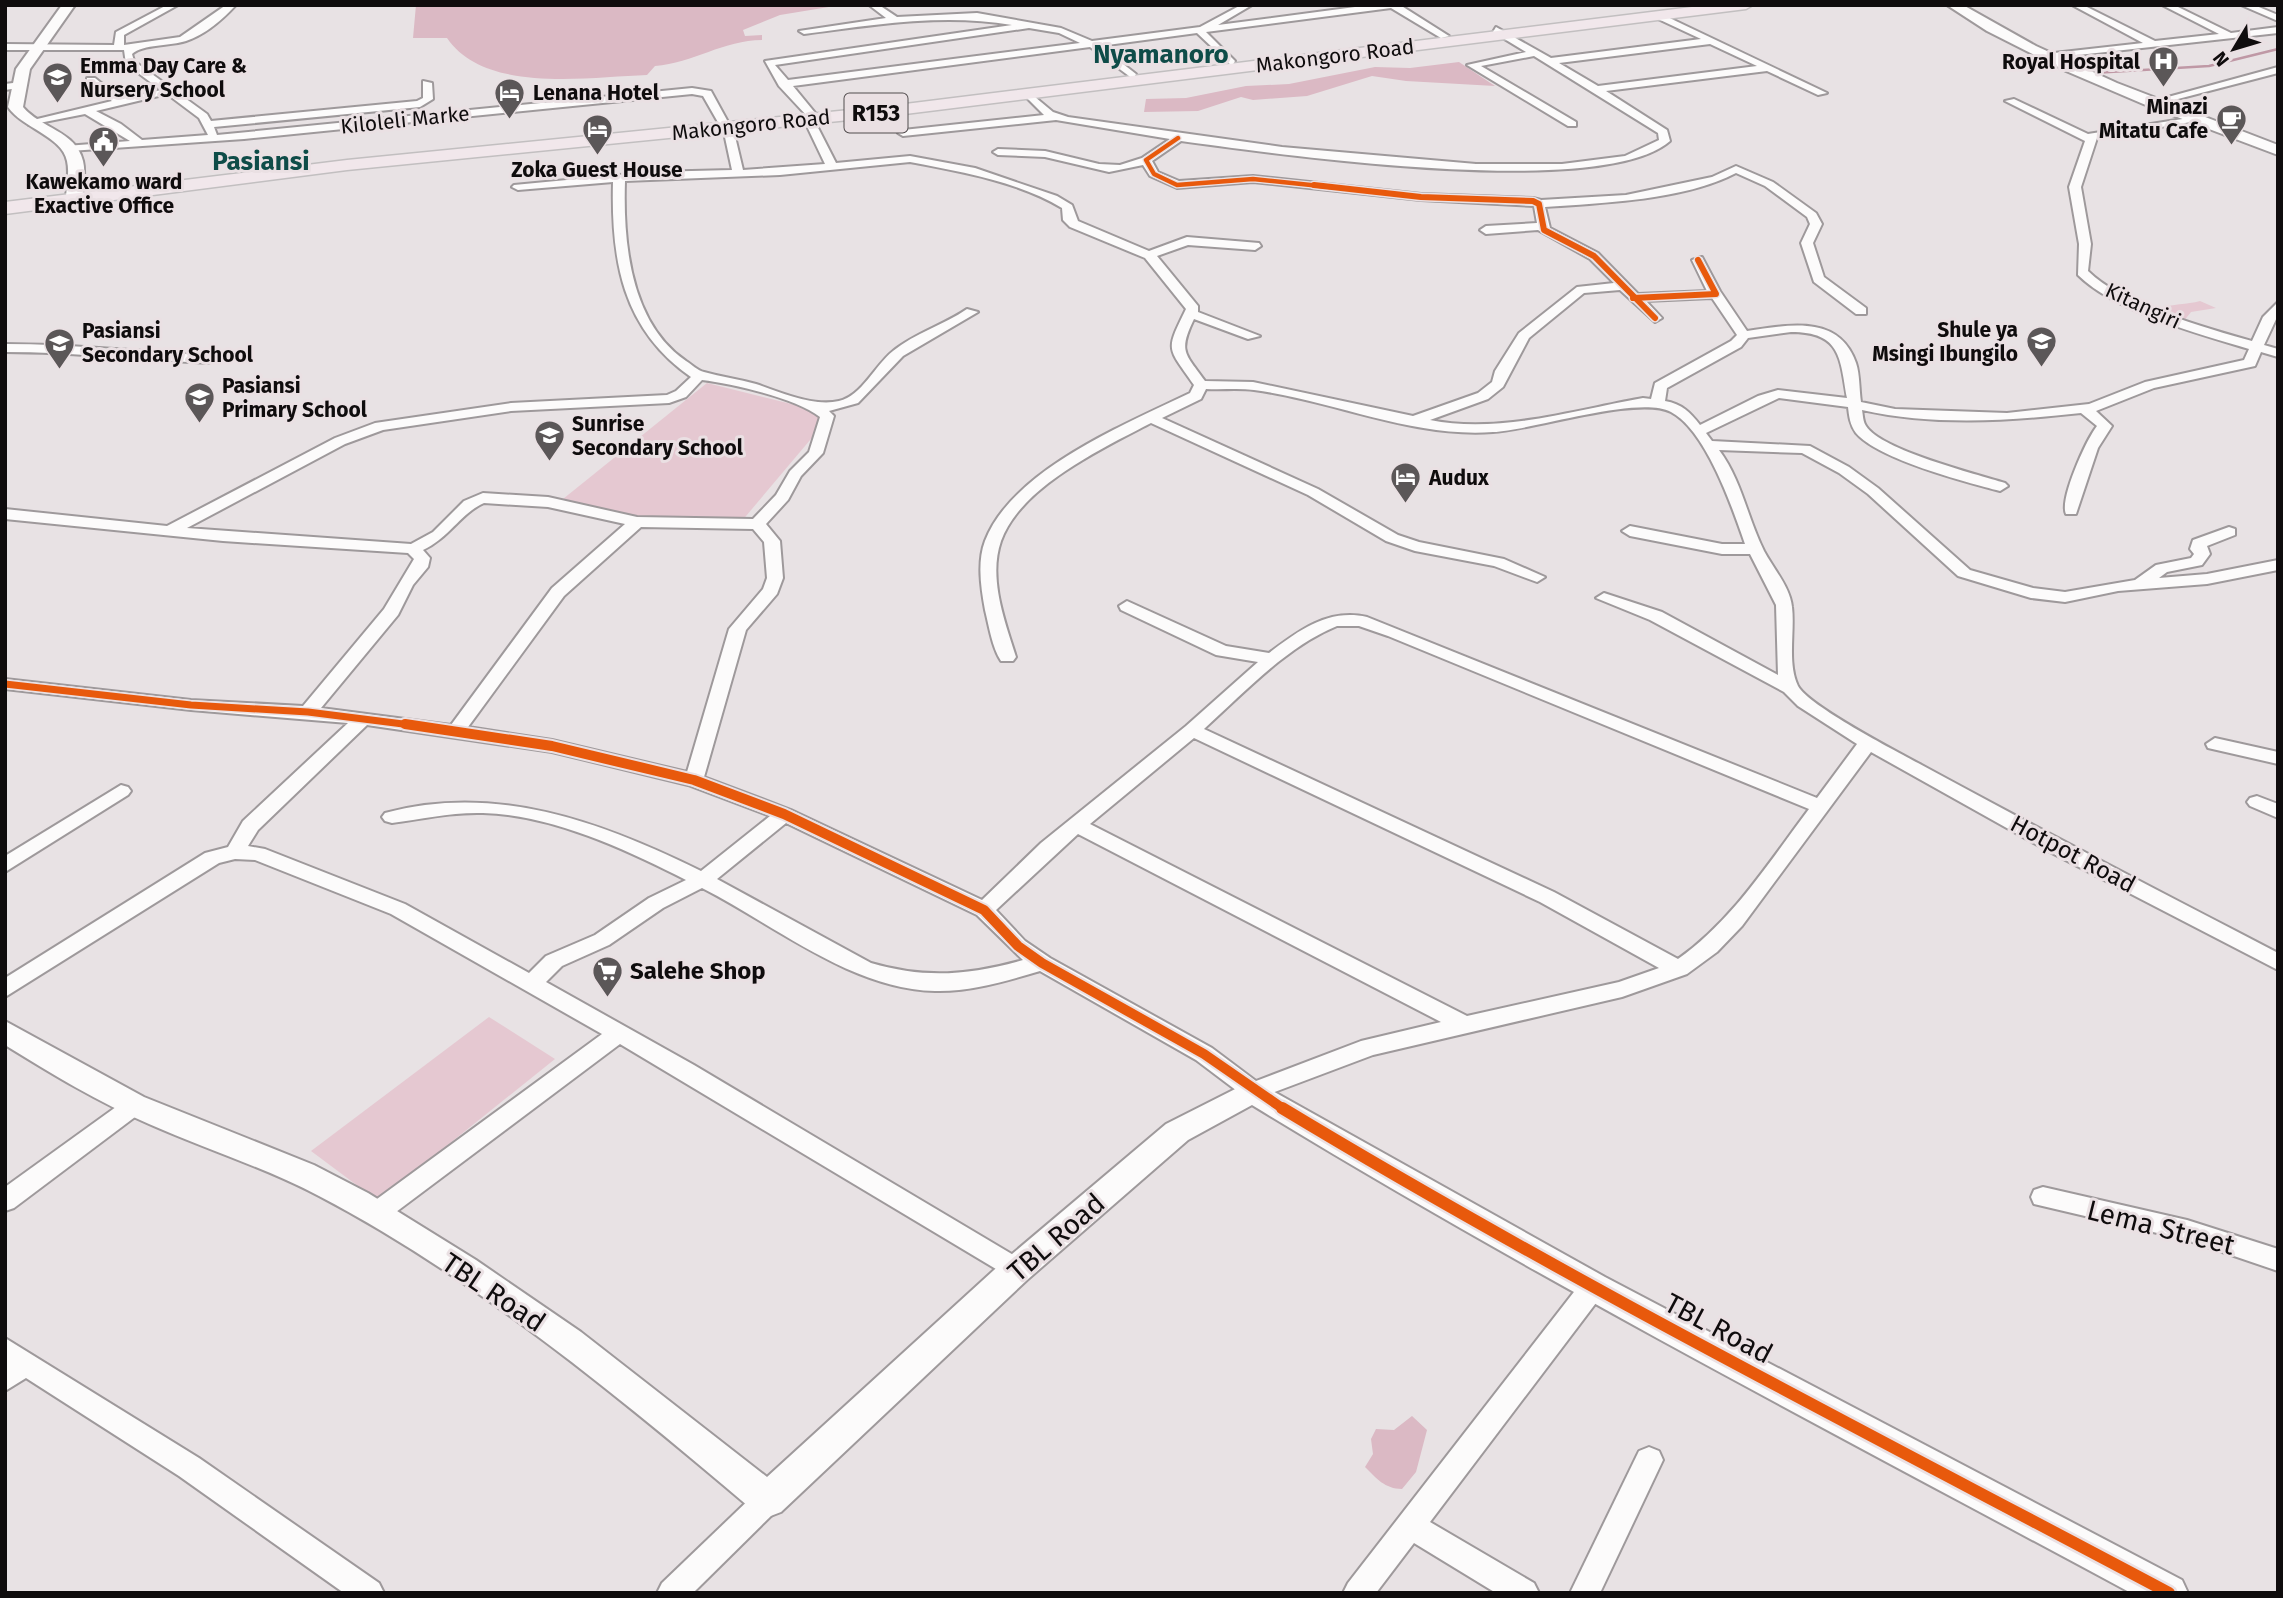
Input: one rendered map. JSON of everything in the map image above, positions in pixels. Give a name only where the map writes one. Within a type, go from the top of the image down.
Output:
[{"type":"main road","points":[[69,5],[37,47],[13,86],[15,107],[23,118],[70,148],[76,163],[74,196]]},
{"type":"main road","name":"Makongoro Road","points":[[5,201],[74,196],[412,156],[889,111],[1029,95],[1708,5]]},
{"type":"main road","name":"Makongoro Road","points":[[810,117],[1444,36],[1746,5]]},
{"type":"main road","points":[[1953,5],[2045,57],[2191,119],[2278,150]]},
{"type":"main road","name":"Makongoro Road","points":[[5,208],[74,196]]},
{"type":"street","points":[[119,46],[119,34],[174,5]]},
{"type":"street","points":[[5,47],[135,46],[184,39],[232,5]]},
{"type":"street","points":[[873,5],[895,20]]},
{"type":"street","points":[[1200,31],[1248,5]]},
{"type":"street","points":[[1297,17],[1325,5]]},
{"type":"street","points":[[783,83],[1393,5],[1444,36]]},
{"type":"street","points":[[2076,5],[2156,45]]},
{"type":"street","points":[[2166,5],[2231,36]]},
{"type":"street","points":[[2245,5],[2278,18]]},
{"type":"street","points":[[804,31],[965,15],[1061,31],[1093,45],[1133,76]]},
{"type":"street","points":[[1659,16],[1822,93]]},
{"type":"street","points":[[832,166],[810,117],[768,63],[1032,25],[1046,17]]},
{"type":"street","points":[[2045,57],[2278,30]]},
{"type":"street","points":[[1200,31],[1232,63]]},
{"type":"street","points":[[903,133],[1055,117],[1383,170],[1588,167],[1644,156],[1658,149],[1665,141],[1663,132],[1598,89],[1500,32]]},
{"type":"street","points":[[1552,61],[1712,41]]},
{"type":"street","points":[[135,46],[127,53],[129,62],[209,124],[212,139]]},
{"type":"street","points":[[1537,53],[1472,65],[1572,124]]},
{"type":"street","points":[[1598,89],[1766,68]]},
{"type":"street","points":[[2151,103],[2278,70]]},
{"type":"street","points":[[2256,75],[2278,82]]},
{"type":"street","points":[[91,80],[120,103]]},
{"type":"street","points":[[209,124],[420,104],[428,99],[427,83]]},
{"type":"street","points":[[33,123],[169,91]]},
{"type":"street","name":"Kiloleli Marke","points":[[70,148],[212,139],[692,91],[707,93],[725,125]]},
{"type":"street","points":[[1029,95],[1055,117]]},
{"type":"street","points":[[2010,101],[2091,140],[2104,132],[2191,119]]},
{"type":"street","points":[[87,111],[117,126],[141,144]]},
{"type":"street","points":[[889,111],[903,133],[910,159]]},
{"type":"street","points":[[725,125],[738,173]]},
{"type":"street","points":[[998,152],[1048,154],[1109,171],[1126,169],[1146,160],[1178,138]]},
{"type":"street","name":"Kitangiri","points":[[2091,140],[2075,195],[2085,244],[2082,272],[2086,277],[2114,295],[2189,327],[2278,352]]},
{"type":"street","points":[[518,187],[910,159],[959,167],[1053,198],[1068,207],[1069,220],[1074,225],[1149,255],[1190,303],[1192,314],[1176,343],[1177,351],[1201,384]]},
{"type":"street","points":[[1146,160],[1154,174],[1177,185],[1253,179],[1379,193],[1524,199],[1539,204],[1626,198],[1715,180],[1732,170],[1748,173],[1812,215],[1816,224],[1807,243],[1818,279],[1861,311]]},
{"type":"street","points":[[1379,193],[1383,170]]},
{"type":"street","points":[[619,178],[619,239],[638,307],[660,345],[678,363],[699,376],[718,378],[811,403],[839,405],[856,398],[888,362],[915,341],[954,325],[972,312]]},
{"type":"street","points":[[1539,204],[1543,226],[1552,236],[1594,256],[1633,298],[1656,318]]},
{"type":"street","points":[[1486,230],[1543,226]]},
{"type":"street","points":[[1149,255],[1187,241],[1255,246]]},
{"type":"street","points":[[1698,260],[1716,294],[1744,335]]},
{"type":"street","points":[[1410,422],[1483,396],[1493,389],[1524,336],[1581,290],[1623,286]]},
{"type":"street","points":[[1633,298],[1716,294]]},
{"type":"street","points":[[1703,438],[1770,396],[1789,395],[1895,413],[1982,418],[2085,410],[2150,385],[2239,368],[2250,363],[2278,306]]},
{"type":"street","points":[[1192,314],[1253,336]]},
{"type":"street","points":[[1658,402],[1657,394],[1665,382],[1736,344],[1744,335],[1804,328],[1828,332],[1839,343],[1848,361],[1858,426],[1882,445],[2000,486]]},
{"type":"street","points":[[5,348],[61,348],[116,355],[209,359]]},
{"type":"street","points":[[171,530],[362,431],[400,422],[511,407],[668,399],[681,394],[699,376]]},
{"type":"street","points":[[1201,384],[1253,386],[1410,422],[1454,429],[1495,428],[1634,403],[1658,402],[1679,411],[1703,438],[1734,489],[1755,549],[1784,605],[1785,666],[1790,688]]},
{"type":"street","points":[[1007,657],[993,611],[990,570],[993,540],[1003,522],[1027,494],[1063,467],[1196,396],[1201,384]]},
{"type":"street","points":[[5,514],[413,549],[440,535],[462,510],[473,501],[483,498],[548,502],[637,522],[757,524],[783,497],[794,474],[819,449],[827,416],[811,403]]},
{"type":"street","points":[[2071,511],[2070,499],[2083,475],[2091,445],[2105,426],[2085,410]]},
{"type":"street","points":[[1151,418],[1313,492],[1392,538],[1415,546],[1498,562],[1537,577]]},
{"type":"street","points":[[1703,438],[1797,447],[1812,452],[1873,491],[1955,567],[1986,582],[2065,597],[2141,583],[2207,579],[2278,565]]},
{"type":"street","points":[[456,731],[558,592],[637,522]]},
{"type":"street","points":[[694,780],[738,629],[771,590],[775,578],[772,541],[757,524]]},
{"type":"street","points":[[1630,531],[1722,549],[1755,549]]},
{"type":"street","points":[[2141,583],[2162,568],[2196,562],[2202,554],[2198,549],[2199,543],[2229,532]]},
{"type":"street","points":[[309,712],[392,611],[406,583],[420,567],[422,558],[413,549]]},
{"type":"street","name":"Hotpot Road","points":[[1604,598],[1656,616],[1790,688],[1804,702],[1868,743],[2055,846],[2278,962]]},
{"type":"street","points":[[1127,606],[1222,651],[1273,659]]},
{"type":"street","points":[[984,910],[1048,848],[1078,826],[1273,659],[1321,625],[1335,621],[1361,621],[1820,806]]},
{"type":"street","points":[[5,684],[191,705],[309,712],[456,731],[552,746],[694,780],[784,814],[984,910],[1018,946],[1042,963],[1204,1054],[1253,1091],[1369,1046],[1622,989],[1679,969],[1710,947],[1735,921],[1868,743]]},
{"type":"street","points":[[234,852],[250,826],[362,720]]},
{"type":"street","points":[[1192,730],[1535,891],[1679,969]]},
{"type":"street","points":[[2215,744],[2278,758]]},
{"type":"street","points":[[5,865],[121,791]]},
{"type":"street","points":[[2257,802],[2278,812]]},
{"type":"street","points":[[392,817],[462,807],[496,807],[528,813],[596,833],[704,879],[864,969],[888,977],[920,984],[951,985],[1042,963]]},
{"type":"street","points":[[533,987],[538,975],[554,961],[602,940],[656,903],[704,879],[784,814]]},
{"type":"street","points":[[1078,826],[1465,1025]]},
{"type":"street","points":[[5,989],[191,869],[212,858],[234,852],[258,855],[398,909],[686,1071],[1016,1270]]},
{"type":"street","name":"TBL Road","points":[[5,1031],[135,1105],[316,1182],[375,1214],[576,1347],[675,1421],[768,1500],[1016,1270],[1177,1132],[1253,1091],[1404,1182],[1593,1287],[2169,1593]]},
{"type":"street","points":[[375,1214],[618,1034]]},
{"type":"street","points":[[5,1201],[135,1105]]},
{"type":"street","name":"Lema Street","points":[[2043,1197],[2187,1230],[2278,1260]]},
{"type":"street","points":[[1358,1593],[1593,1287]]},
{"type":"street","points":[[12,1363],[189,1467],[369,1593]]},
{"type":"street","points":[[1585,1593],[1648,1460]]},
{"type":"street","points":[[672,1593],[768,1500]]},
{"type":"street","points":[[1411,1527],[1524,1593]]},
{"type":"shaded area","points":[[416,5],[841,5],[780,15],[743,30],[745,36],[762,35],[762,40],[735,44],[682,61],[655,66],[647,75],[567,79],[511,75],[486,68],[464,56],[447,38],[413,38]]},
{"type":"shaded area","points":[[1459,62],[1495,86],[1406,81],[1372,76],[1307,96],[1253,100],[1241,97],[1198,111],[1144,112],[1146,99],[1186,98],[1246,86],[1289,84],[1375,67],[1410,68]]},
{"type":"shaded area","points":[[2200,301],[2216,308],[2191,312],[2183,322],[2160,309],[2169,306]]},
{"type":"shaded area","points":[[707,383],[832,414],[741,522],[637,520],[563,499]]},
{"type":"shaded area","points":[[489,1017],[555,1059],[378,1201],[311,1151]]},
{"type":"shaded area","points":[[1412,1416],[1427,1430],[1416,1472],[1402,1489],[1391,1487],[1381,1482],[1365,1467],[1373,1454],[1371,1439],[1376,1429],[1394,1430]]},
{"type":"waterway","points":[[2093,73],[2209,66],[2278,49]]},
{"type":"cycle path","points":[[1178,138],[1146,160],[1154,174],[1177,185],[1253,179],[1421,197],[1533,201],[1539,204],[1544,230],[1594,256],[1655,318]]},
{"type":"cycle path","points":[[1633,298],[1716,294],[1698,260]]},
{"type":"cycle path","points":[[5,684],[191,705],[308,712],[552,746],[694,780],[784,814],[984,910],[1018,946],[1042,963],[1204,1054],[1253,1091],[1404,1182],[1702,1345],[2169,1593]]},
{"type":"place","name":"Royal Hospital","points":[[2163,89]]},
{"type":"place","name":"Emma Day Care & Nursery School","points":[[57,105]]},
{"type":"place","name":"Lenana Hotel","points":[[510,120]]},
{"type":"place","name":"Minazi Mitatu Cafe","points":[[2231,146]]},
{"type":"place","name":"Zoka Guest House","points":[[597,157]]},
{"type":"place","name":"Kawekamo ward Exactive Office","points":[[104,169]]},
{"type":"place","name":"Shule ya Msingi Ibungilo","points":[[2041,369]]},
{"type":"place","name":"Pasiansi Secondary School","points":[[59,370]]},
{"type":"place","name":"Pasiansi Primary School","points":[[199,425]]},
{"type":"place","name":"Sunrise Secondary School","points":[[549,463]]},
{"type":"place","name":"Audux","points":[[1406,505]]},
{"type":"place","name":"Salehe Shop","points":[[607,998]]},
{"type":"district","name":"Nyamanoro","points":[[1161,54]]},
{"type":"district","name":"Pasiansi","points":[[261,161]]}]
